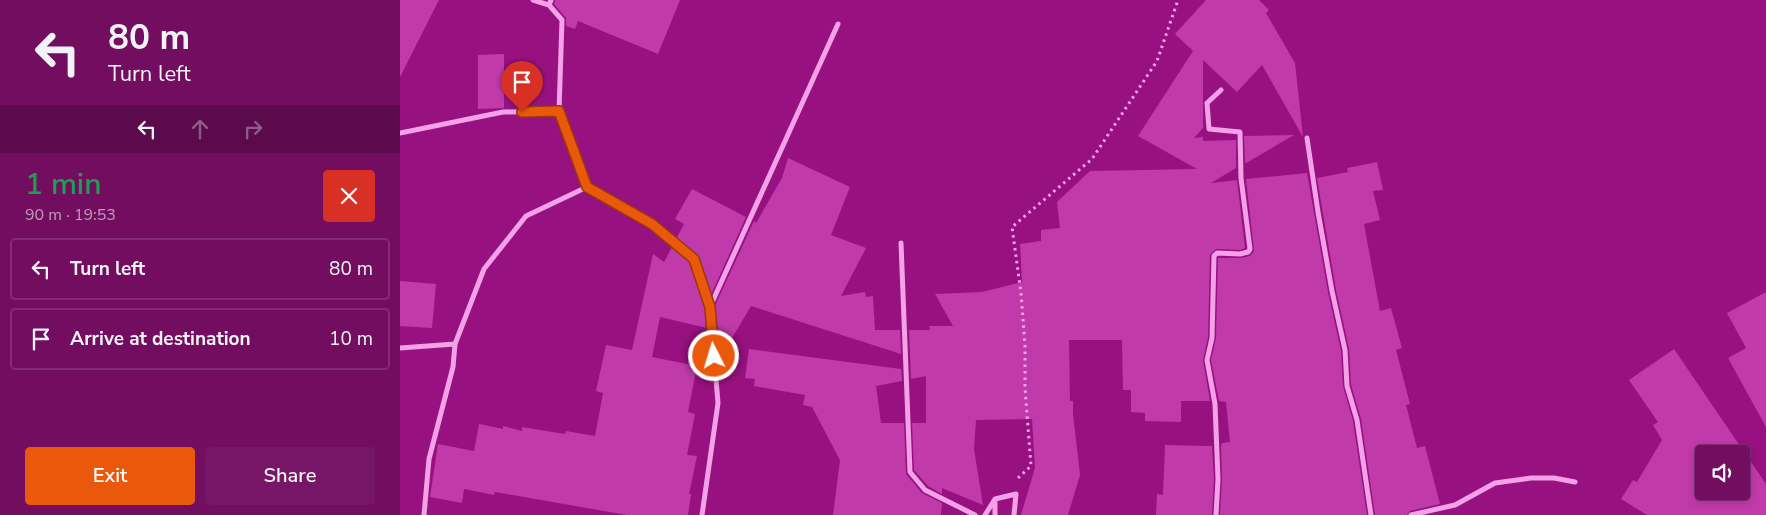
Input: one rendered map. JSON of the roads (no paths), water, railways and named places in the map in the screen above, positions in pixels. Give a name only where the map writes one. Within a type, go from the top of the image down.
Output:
[{"type":"street","points":[[533,0],[550,2],[562,20],[559,111],[587,187],[652,224],[694,259],[710,307],[718,403],[702,515]]},
{"type":"street","points":[[710,307],[838,24]]},
{"type":"street","points":[[1216,515],[1218,479],[1215,404],[1208,360],[1212,338],[1214,256],[1217,253],[1240,254],[1248,252],[1250,249],[1241,178],[1240,132],[1209,129],[1207,103],[1221,90]]},
{"type":"street","points":[[400,133],[503,112],[559,111]]},
{"type":"street","points":[[1307,138],[1332,291],[1345,350],[1347,386],[1357,420],[1371,515]]},
{"type":"street","points":[[424,515],[429,459],[453,367],[456,344],[484,269],[526,216],[587,187]]},
{"type":"street","points":[[901,243],[910,472],[925,490],[974,515]]},
{"type":"street","points":[[400,348],[456,344]]},
{"type":"street","points":[[1411,515],[1455,505],[1495,483],[1531,478],[1554,478],[1575,482]]},
{"type":"street","points":[[985,515],[995,499],[1016,494],[1014,515]]},
{"type":"street","points":[[995,499],[995,515]]}]
